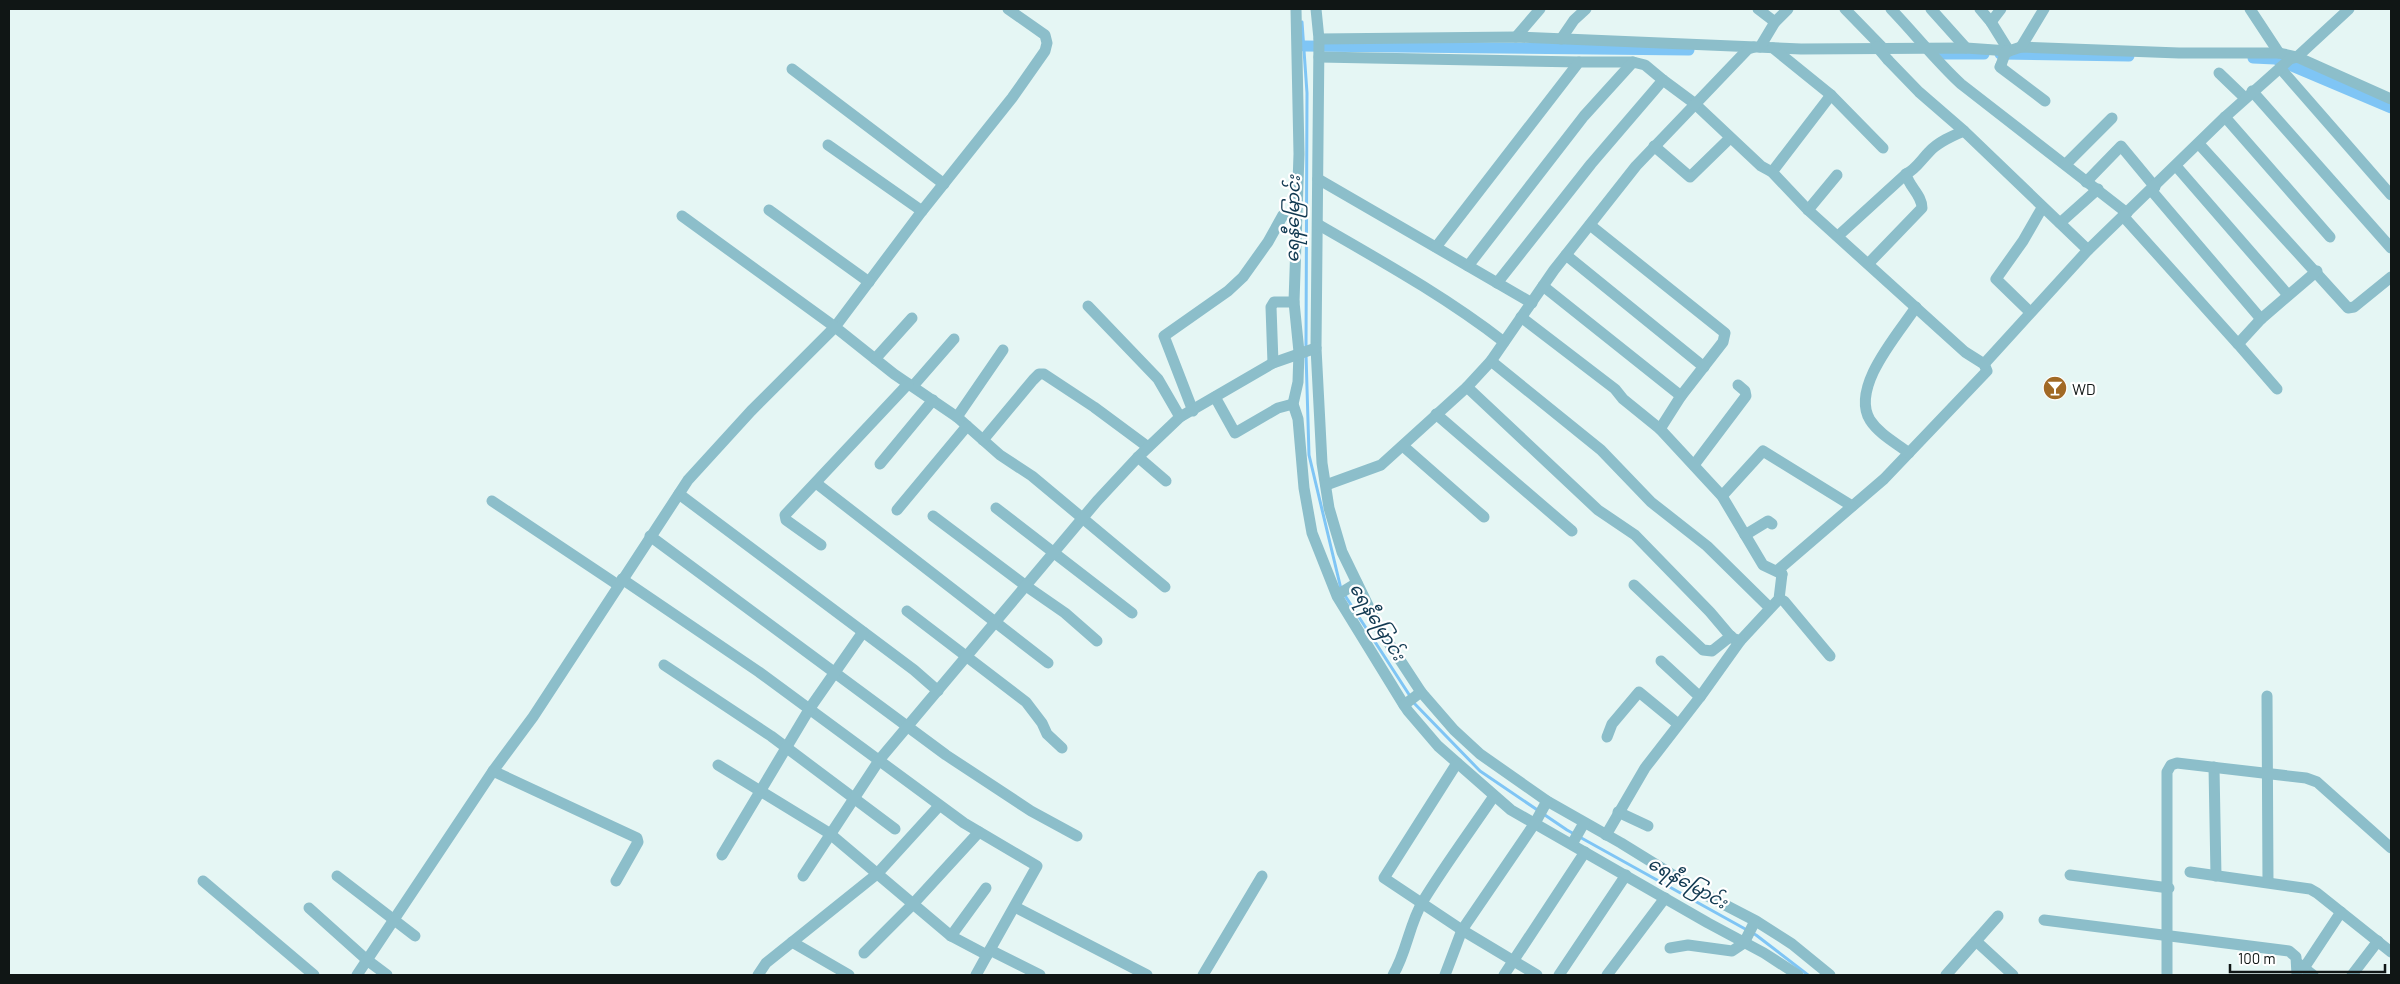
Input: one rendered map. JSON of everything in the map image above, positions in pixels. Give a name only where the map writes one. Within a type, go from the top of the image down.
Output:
[{"type":"street","points":[[357,975],[493,771],[533,717],[692,474],[751,411],[838,330],[869,282],[922,210],[1012,98],[1045,51],[1046,35],[1008,9]]},
{"type":"street","points":[[1296,9],[1299,154],[1294,302],[1307,350],[1318,414],[1329,508],[1342,552],[1355,584],[1379,628],[1420,693],[1454,730],[1480,754],[1546,803],[1583,824],[1602,832],[1702,893],[1756,921],[1792,944],[1830,975]]},
{"type":"street","points":[[1316,9],[1319,39],[1318,226],[1307,350],[1293,404],[1298,419],[1301,462],[1312,533],[1337,596],[1405,704],[1438,746],[1511,810],[1536,821],[1585,852],[1764,953],[1798,975]]},
{"type":"street","points":[[1516,37],[1540,9]]},
{"type":"street","points":[[1561,39],[1574,20],[1586,9]]},
{"type":"street","points":[[1758,9],[1775,22]]},
{"type":"street","points":[[1326,485],[1381,465],[1467,387],[1491,361],[1566,255],[1654,146],[1694,104],[1754,47],[1788,9]]},
{"type":"street","points":[[1845,9],[1888,60],[1919,92],[1964,131],[2042,208],[2088,250]]},
{"type":"street","points":[[1891,9],[1929,48],[1939,65],[2012,124],[2066,164],[2086,182],[2098,189],[2125,215],[2277,389]]},
{"type":"street","points":[[1931,9],[1966,48]]},
{"type":"street","points":[[1980,9],[1991,22],[2008,51]]},
{"type":"street","points":[[1991,22],[2001,9]]},
{"type":"street","points":[[2021,47],[2044,9]]},
{"type":"street","points":[[2250,9],[2279,53],[2391,195]]},
{"type":"street","points":[[1774,570],[1778,570],[1848,504],[1884,479],[1985,367],[2030,312],[2088,250],[2249,95],[2349,9]]},
{"type":"street","points":[[1319,39],[1516,37],[1775,49],[1879,47],[1966,48],[2008,51],[2021,47],[2179,53],[2279,53]]},
{"type":"street","points":[[1775,49],[1832,95],[1883,148]]},
{"type":"street","points":[[2008,51],[2000,68],[2045,101]]},
{"type":"street","points":[[1319,57],[1633,62],[1645,65],[1694,104],[1761,166],[1772,172],[1808,210],[1869,263],[1965,352],[1985,367]]},
{"type":"street","points":[[1436,247],[1579,62]]},
{"type":"street","points":[[1468,266],[1584,116],[1633,62]]},
{"type":"street","points":[[2287,62],[2391,99]]},
{"type":"street","points":[[792,69],[944,184]]},
{"type":"street","points":[[2219,73],[2249,95],[2391,248]]},
{"type":"street","points":[[1497,283],[1585,171],[1663,80]]},
{"type":"street","points":[[1772,172],[1832,95]]},
{"type":"street","points":[[2226,117],[2330,236]]},
{"type":"street","points":[[2066,164],[2112,118]]},
{"type":"street","points":[[1838,236],[1916,167],[1930,150],[1964,131]]},
{"type":"street","points":[[1654,146],[1690,177],[1730,138]]},
{"type":"street","points":[[2198,144],[2348,308],[2354,307],[2391,277]]},
{"type":"street","points":[[828,145],[922,210]]},
{"type":"street","points":[[2086,182],[2121,146],[2153,188],[2261,319]]},
{"type":"street","points":[[2176,166],[2288,295]]},
{"type":"street","points":[[1869,263],[1922,208],[1920,198],[1908,182],[1906,174]]},
{"type":"street","points":[[1808,210],[1837,175]]},
{"type":"street","points":[[1318,179],[1532,303]]},
{"type":"street","points":[[2060,223],[2098,189]]},
{"type":"street","points":[[2030,312],[1996,279],[2024,242],[2042,208]]},
{"type":"street","points":[[769,210],[869,282]]},
{"type":"street","points":[[1193,411],[1164,336],[1228,292],[1243,278],[1257,259],[1283,215],[1296,215]]},
{"type":"street","points":[[682,216],[875,359],[957,417],[1000,455],[1032,476],[1084,517],[1165,587]]},
{"type":"street","points":[[1590,225],[1723,330],[1725,337],[1723,342],[1681,396],[1660,429]]},
{"type":"street","points":[[1318,226],[1402,273],[1470,316],[1504,342]]},
{"type":"street","points":[[1566,255],[1704,367]]},
{"type":"street","points":[[2238,344],[2261,319],[2317,272]]},
{"type":"street","points":[[1543,286],[1681,396]]},
{"type":"street","points":[[1273,363],[1272,305],[1274,302],[1294,302]]},
{"type":"street","points":[[1088,306],[1158,379],[1175,422]]},
{"type":"street","points":[[1908,452],[1877,429],[1869,419],[1866,399],[1871,373],[1916,307]]},
{"type":"street","points":[[1522,317],[1615,390],[1623,399],[1660,429],[1694,465],[1722,496],[1745,535],[1774,570],[1779,599]]},
{"type":"street","points":[[875,359],[912,318]]},
{"type":"street","points":[[821,545],[785,517],[954,339]]},
{"type":"street","points":[[957,417],[1003,350]]},
{"type":"street","points":[[803,876],[829,833],[880,759],[1084,517],[1138,457],[1175,422],[1273,363],[1307,350]]},
{"type":"street","points":[[1491,361],[1601,450],[1651,502],[1707,546],[1765,604]]},
{"type":"street","points":[[984,440],[1033,380],[1039,374],[1044,374],[1094,406],[1148,447]]},
{"type":"street","points":[[1694,465],[1746,396],[1745,392],[1738,385]]},
{"type":"street","points":[[1467,387],[1598,510],[1635,535],[1735,639]]},
{"type":"street","points":[[1215,397],[1235,433],[1278,408],[1293,404]]},
{"type":"street","points":[[880,464],[933,400]]},
{"type":"street","points":[[1436,414],[1572,531]]},
{"type":"street","points":[[897,510],[967,426]]},
{"type":"street","points":[[1403,446],[1484,517]]},
{"type":"street","points":[[1722,496],[1763,451],[1848,504]]},
{"type":"street","points":[[1138,457],[1166,482]]},
{"type":"street","points":[[816,483],[1048,664]]},
{"type":"street","points":[[679,494],[863,632],[938,691]]},
{"type":"street","points":[[492,502],[620,582],[810,708],[880,759],[939,806],[1037,866],[976,975]]},
{"type":"street","points":[[996,508],[1132,613]]},
{"type":"street","points":[[933,516],[1026,586],[1066,613],[1097,641]]},
{"type":"street","points":[[1745,535],[1768,521],[1772,524]]},
{"type":"street","points":[[650,536],[984,781],[1076,836]]},
{"type":"street","points":[[1339,594],[1355,584]]},
{"type":"street","points":[[1634,586],[1702,650],[1712,651],[1735,639]]},
{"type":"street","points":[[1602,832],[1618,812],[1676,722],[1698,695],[1735,639],[1765,604],[1779,599],[1784,601],[1830,656]]},
{"type":"street","points":[[908,611],[1026,702],[1048,734],[1062,748]]},
{"type":"street","points":[[722,855],[785,747],[863,632]]},
{"type":"street","points":[[1661,661],[1698,695]]},
{"type":"street","points":[[664,665],[785,747],[895,829]]},
{"type":"street","points":[[1607,737],[1612,724],[1639,692],[1676,722]]},
{"type":"street","points":[[1405,704],[1420,693]]},
{"type":"street","points":[[2267,696],[2268,882]]},
{"type":"street","points":[[2167,975],[2169,888],[2167,772],[2171,765],[2178,762],[2306,778],[2317,782],[2391,848]]},
{"type":"street","points":[[1457,763],[1384,878],[1423,902],[1462,930],[1537,975]]},
{"type":"street","points":[[718,765],[829,833],[951,936],[1040,975]]},
{"type":"street","points":[[2214,767],[2216,876]]},
{"type":"street","points":[[493,771],[637,838],[638,842],[616,881]]},
{"type":"street","points":[[1393,975],[1423,902],[1494,796]]},
{"type":"street","points":[[1444,975],[1462,930],[1536,821],[1546,803]]},
{"type":"street","points":[[758,975],[766,964],[874,871],[939,806]]},
{"type":"street","points":[[1618,812],[1648,826]]},
{"type":"street","points":[[1572,843],[1583,824]]},
{"type":"street","points":[[864,953],[913,904],[979,832]]},
{"type":"street","points":[[1504,975],[1585,852]]},
{"type":"street","points":[[2190,872],[2268,882],[2310,890],[2391,952]]},
{"type":"street","points":[[1559,975],[1626,875]]},
{"type":"street","points":[[2070,875],[2169,888]]},
{"type":"street","points":[[337,876],[415,936]]},
{"type":"street","points":[[1203,975],[1262,876]]},
{"type":"street","points":[[203,881],[314,975]]},
{"type":"street","points":[[951,936],[986,888]]},
{"type":"street","points":[[1607,975],[1665,898]]},
{"type":"street","points":[[1015,907],[1147,975]]},
{"type":"street","points":[[309,908],[367,960],[387,975]]},
{"type":"street","points":[[2300,969],[2341,912]]},
{"type":"street","points":[[1946,975],[1998,916]]},
{"type":"street","points":[[2044,920],[2289,951],[2296,957],[2300,969],[2313,975]]},
{"type":"street","points":[[1670,948],[1688,945],[1732,951],[1744,942],[1754,923]]},
{"type":"street","points":[[1976,941],[2013,975]]},
{"type":"street","points":[[792,942],[849,975]]},
{"type":"street","points":[[2352,975],[2378,942]]},
{"type":"waterway","name":"ရေနီမြောင်း","points":[[1302,22],[1307,93],[1306,348]]},
{"type":"waterway","points":[[1304,46],[1689,50]]},
{"type":"waterway","points":[[1940,54],[1984,54]]},
{"type":"waterway","points":[[2000,54],[2129,56]]},
{"type":"waterway","points":[[2253,58],[2275,59],[2391,108]]},
{"type":"waterway","name":"ရေနီမြောင်း","points":[[1306,354],[1309,455],[1341,589]]},
{"type":"waterway","name":"ရေနီမြောင်း","points":[[1344,594],[1410,696]]},
{"type":"waterway","name":"ရေနီမြောင်း","points":[[1413,702],[1480,771],[1567,830],[1756,935],[1808,975]]},
{"type":"place","name":"WD","points":[[2055,388]]}]
